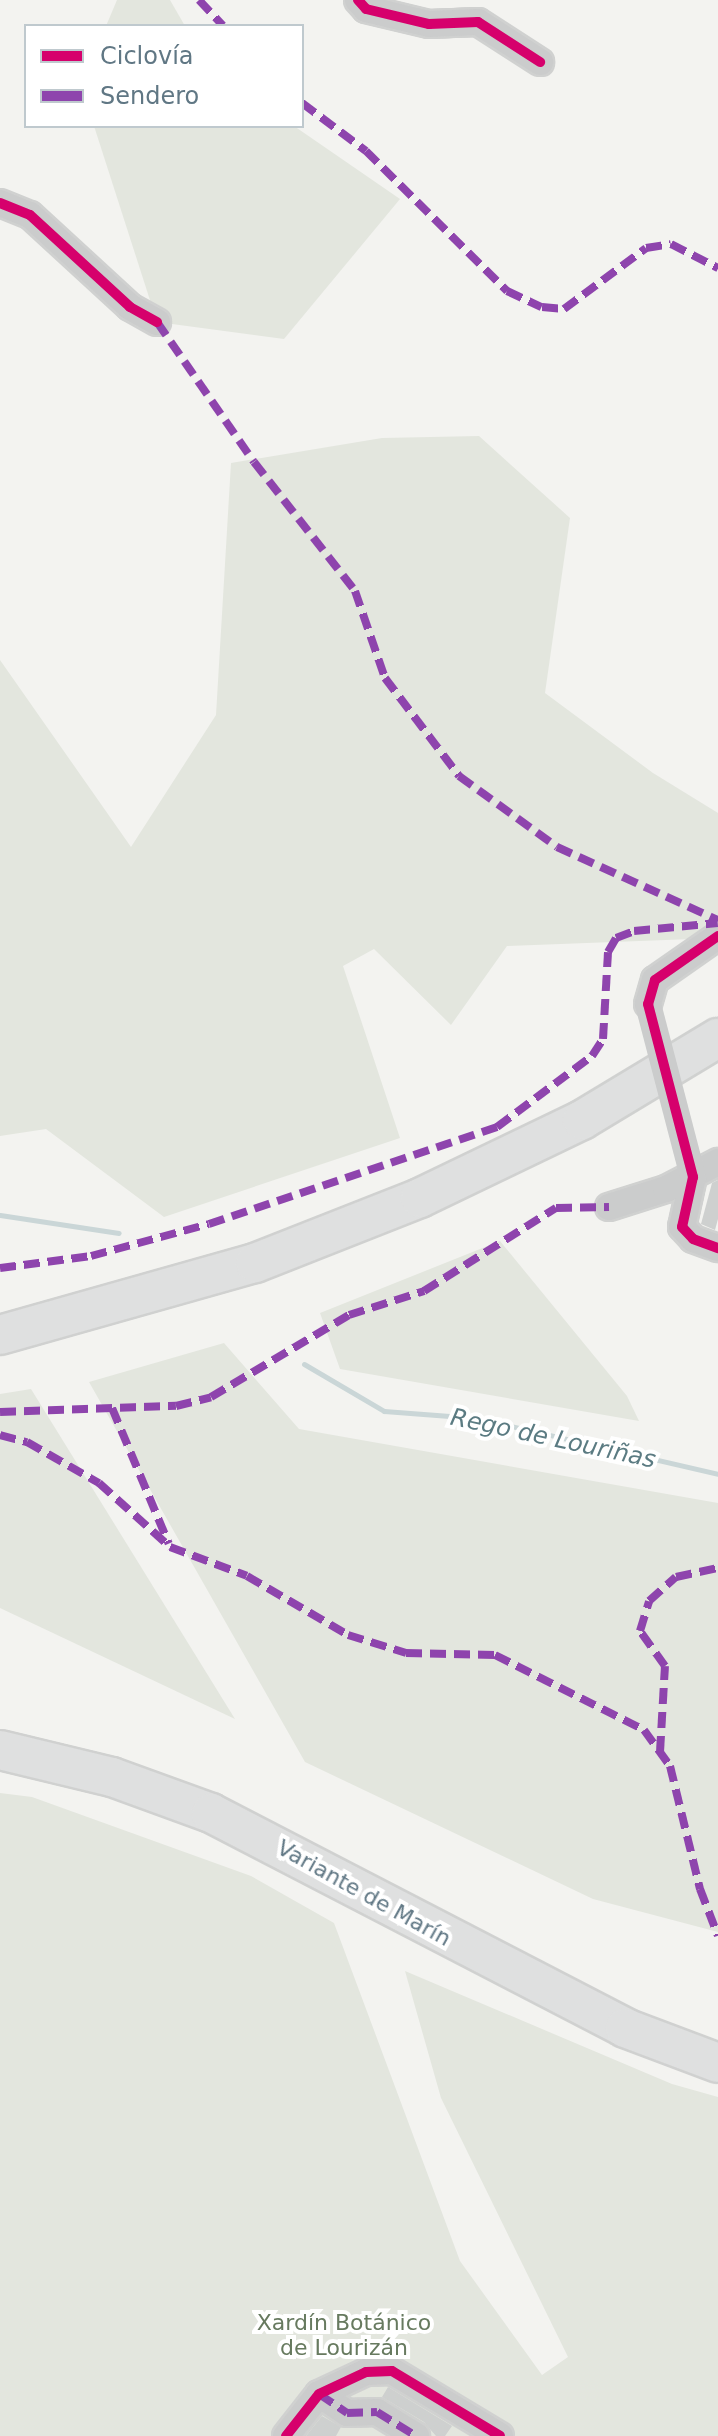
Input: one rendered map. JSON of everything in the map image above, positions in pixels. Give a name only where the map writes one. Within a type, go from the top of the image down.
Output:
[{"type":"highway","points":[[0,1335],[255,1263],[420,1198],[582,1120],[718,1038]]},
{"type":"highway","points":[[0,1360],[118,1332],[262,1288],[428,1222],[596,1139],[718,1067]]},
{"type":"highway","name":"Variante de Marín","points":[[0,1750],[112,1777],[211,1813],[625,2028],[718,2063]]},
{"type":"street","points":[[358,0],[366,9],[429,24],[478,22],[540,62]]},
{"type":"street","points":[[0,203],[30,215],[130,307],[157,322]]},
{"type":"street","points":[[718,936],[655,980],[648,1004],[693,1177],[682,1227],[693,1239],[718,1248]]},
{"type":"street","points":[[609,1207],[693,1177],[718,1162]]},
{"type":"street","points":[[286,2436],[319,2394],[366,2372],[392,2371],[500,2436]]},
{"type":"street","points":[[319,2394],[347,2413],[377,2412],[416,2436]]},
{"type":"green space","points":[[117,0],[170,0],[184,24],[107,24]]},
{"type":"green space","points":[[95,128],[297,128],[400,199],[284,339],[157,322]]},
{"type":"green space","points":[[479,436],[570,518],[545,693],[653,773],[718,813],[718,938],[507,946],[451,1025],[374,949],[343,966],[400,1138],[164,1217],[46,1129],[0,1136],[0,660],[131,847],[216,715],[231,463],[382,438]]},
{"type":"green space","points":[[500,1241],[627,1396],[639,1421],[340,1369],[320,1313]]},
{"type":"green space","points":[[224,1343],[299,1429],[718,1503],[718,1932],[593,1899],[305,1762],[89,1382]]},
{"type":"green space","points":[[31,1389],[235,1719],[0,1608],[0,1394]]},
{"type":"green space","name":"Xardín Botánico de Lourizán","points":[[0,1793],[32,1797],[251,1876],[334,1923],[460,2261],[542,2375],[568,2357],[441,2098],[405,1971],[672,2084],[718,2097],[718,2436],[0,2436]]},
{"type":"building","points":[[718,1180],[715,1230],[701,1224],[712,1183]]},
{"type":"building","points":[[388,2387],[452,2426],[445,2436],[436,2436],[424,2422],[382,2397]]},
{"type":"building","points":[[322,2416],[341,2427],[336,2436],[306,2436]]},
{"type":"waterway","name":"Rego de Louriñas","points":[[0,1215],[119,1233]]},
{"type":"waterway","name":"Rego de Louriñas","points":[[304,1364],[384,1411],[476,1418],[718,1474]]},
{"type":"marked path","points":[[199,0],[221,24]]},
{"type":"marked path","points":[[304,104],[366,151],[507,291],[542,307],[564,309],[646,248],[671,244],[718,268]]},
{"type":"marked path","points":[[157,322],[254,462],[355,591],[385,678],[459,776],[557,847],[718,920]]},
{"type":"marked path","points":[[0,1268],[91,1256],[209,1224],[497,1127],[592,1056],[603,1039],[608,952],[616,938],[634,931],[718,923]]},
{"type":"marked path","points":[[0,1412],[176,1406],[211,1397],[349,1315],[424,1291],[556,1208],[609,1207]]},
{"type":"marked path","points":[[112,1408],[169,1544]]},
{"type":"marked path","points":[[0,1435],[27,1442],[99,1483],[170,1547],[247,1576],[348,1635],[406,1653],[495,1655],[644,1730],[670,1766],[700,1889],[718,1936]]},
{"type":"marked path","points":[[660,1752],[665,1666],[640,1631],[649,1601],[676,1577],[718,1568]]},
{"type":"marked path","points":[[319,2394],[347,2413],[377,2412],[416,2436]]},
{"type":"cycle path","points":[[358,0],[366,9],[429,24],[478,22],[540,62]]},
{"type":"cycle path","points":[[0,203],[30,215],[130,307],[157,322]]},
{"type":"cycle path","points":[[718,936],[655,980],[648,1004],[693,1177],[682,1227],[693,1239],[718,1248]]},
{"type":"cycle path","points":[[286,2436],[319,2394],[366,2372],[392,2371],[500,2436]]}]
